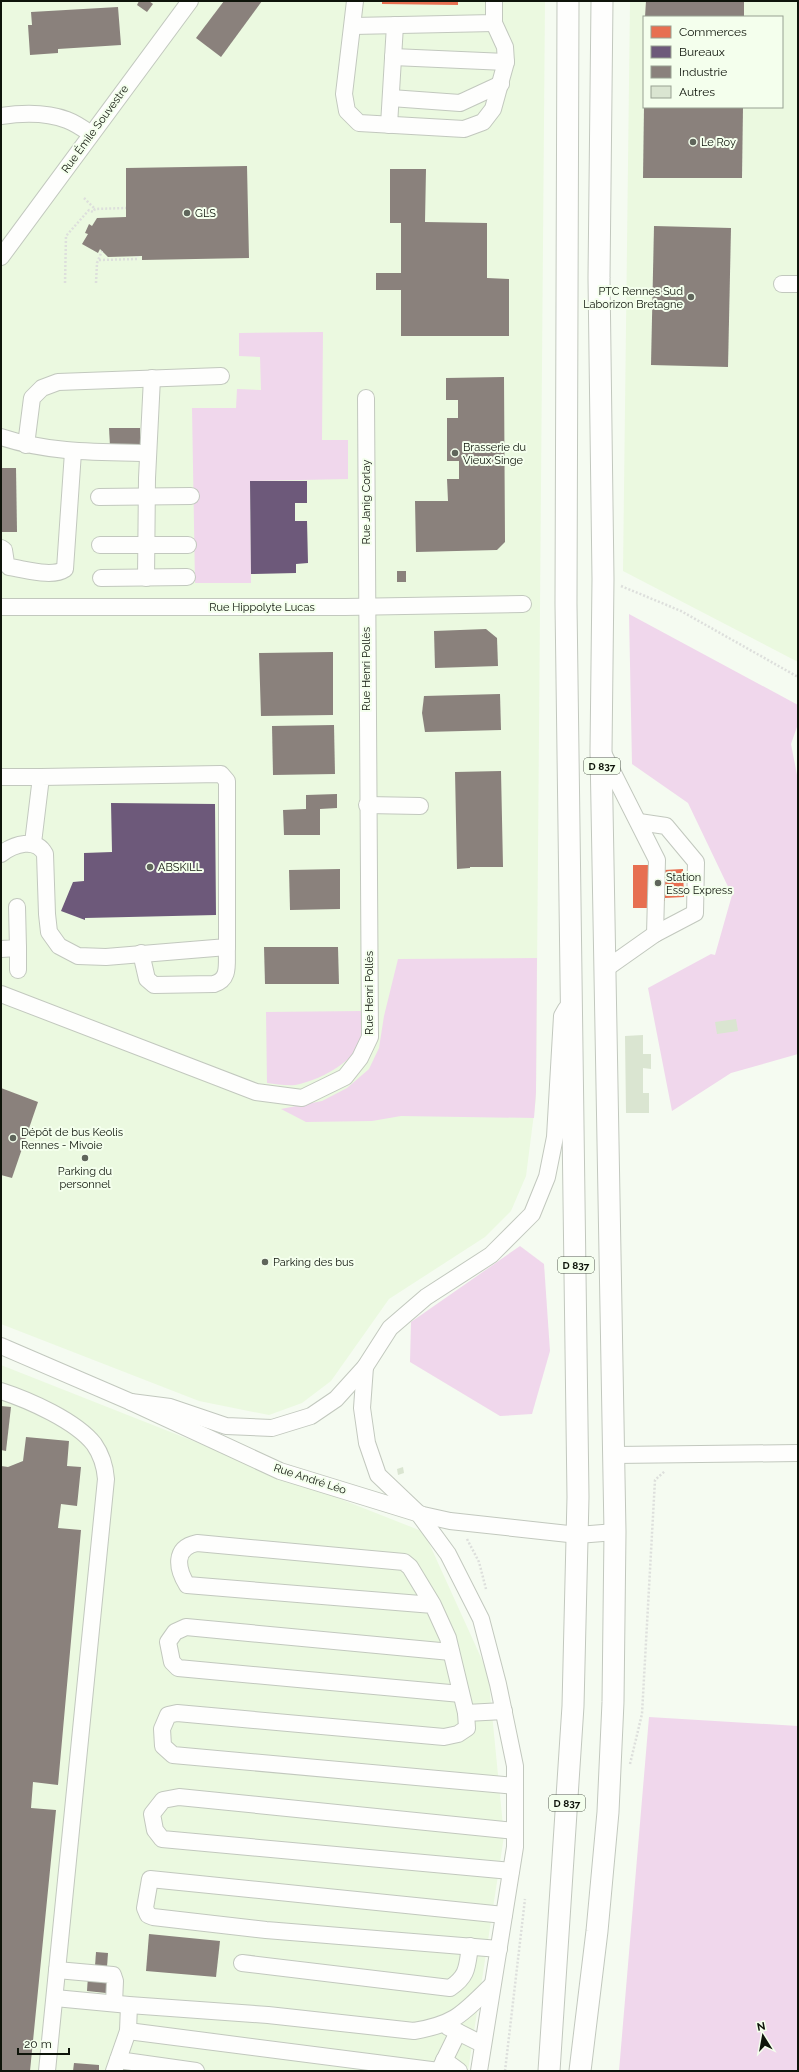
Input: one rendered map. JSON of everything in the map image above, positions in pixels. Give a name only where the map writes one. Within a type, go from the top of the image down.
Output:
[{"type":"main road","name":"D 837","points":[[549,2071],[573,1706],[578,1535],[573,995],[566,604],[568,1]]},
{"type":"main road","name":"D 837","points":[[580,2071],[597,1930],[608,1812],[613,1702],[615,1532],[615,1455],[604,970],[602,751],[603,579],[598,278],[602,1]]},
{"type":"street","name":"Rue Émile Souvestre","points":[[1,257],[190,1]]},
{"type":"street","points":[[354,1],[353,26],[344,94],[347,111],[359,123],[464,129],[483,122],[493,109],[501,84],[506,62],[505,47],[494,23],[494,1]]},
{"type":"street","points":[[353,26],[494,23]]},
{"type":"street","points":[[389,125],[395,25]]},
{"type":"street","points":[[393,57],[506,62]]},
{"type":"street","points":[[391,98],[460,103],[501,84]]},
{"type":"street","points":[[1,116],[20,113],[35,114],[67,120],[92,134]]},
{"type":"street","points":[[782,284],[798,284]]},
{"type":"street","points":[[26,445],[32,398],[42,388],[58,382],[221,376]]},
{"type":"street","points":[[146,578],[148,453],[152,378]]},
{"type":"street","name":"Rue Janig Corlay","points":[[366,398],[367,606]]},
{"type":"street","points":[[1,437],[26,445],[73,452],[148,453]]},
{"type":"street","points":[[1,548],[4,550],[6,563],[9,567],[52,573],[60,572],[65,569],[73,452]]},
{"type":"street","points":[[99,497],[191,496]]},
{"type":"street","points":[[100,545],[188,545]]},
{"type":"street","points":[[101,578],[187,577]]},
{"type":"street","name":"Rue Hippolyte Lucas","points":[[1,607],[523,604]]},
{"type":"street","name":"Rue Henri Pollès","points":[[1,994],[256,1092],[302,1098],[345,1077],[360,1058],[370,1037],[367,805],[367,606]]},
{"type":"street","points":[[602,751],[657,860],[655,934]]},
{"type":"street","points":[[1,777],[221,774],[227,781],[226,977],[221,982],[214,984],[154,985],[147,979],[141,953]]},
{"type":"street","points":[[33,843],[41,777]]},
{"type":"street","points":[[367,805],[420,806]]},
{"type":"street","points":[[604,970],[655,934],[695,914],[696,862],[666,826],[639,822]]},
{"type":"street","points":[[1,854],[9,847],[33,843],[42,847],[45,854],[49,932],[59,946],[78,956],[106,957],[227,947]]},
{"type":"street","points":[[18,907],[18,970]]},
{"type":"street","points":[[1,949],[18,948]]},
{"type":"street","points":[[131,1402],[170,1406],[226,1426],[272,1428],[311,1416],[336,1399],[365,1367],[390,1328],[426,1297],[491,1255],[532,1214],[547,1177],[555,1137],[562,1016],[573,995]]},
{"type":"street","name":"Rue André Léo","points":[[1,1346],[131,1402],[280,1471],[418,1513],[450,1521],[578,1535],[615,1532]]},
{"type":"street","points":[[365,1367],[362,1408],[367,1443],[378,1475],[418,1513],[448,1554],[481,1619],[504,1711],[515,1766],[515,1847],[482,2044],[479,2071]]},
{"type":"street","points":[[1,1391],[16,1396],[65,1421],[89,1439],[101,1458],[106,1479],[47,2071]]},
{"type":"street","points":[[615,1455],[798,1453]]},
{"type":"street","points":[[433,1605],[187,1585],[179,1566],[181,1552],[187,1545],[197,1543],[404,1562],[410,1567],[433,1605],[448,1638],[466,1713],[467,1728],[458,1734],[444,1737],[177,1713],[168,1715],[162,1729],[163,1746],[173,1755],[515,1786]]},
{"type":"street","points":[[451,1652],[186,1627],[175,1632],[168,1642],[172,1662],[178,1668],[461,1694]]},
{"type":"street","points":[[466,1713],[504,1711]]},
{"type":"street","points":[[511,1871],[162,1839],[155,1830],[152,1814],[163,1800],[179,1797],[515,1831]]},
{"type":"street","points":[[498,1949],[266,1930],[153,1918],[148,1915],[145,1908],[150,1879],[504,1915]]},
{"type":"street","points":[[242,1963],[450,1988],[461,1981],[467,1968],[470,1946]]},
{"type":"street","points":[[57,1970],[113,1975],[128,2031],[116,2066],[196,2071]]},
{"type":"street","points":[[441,2067],[451,2028],[459,2017],[492,1985]]},
{"type":"street","points":[[55,1998],[268,2015],[414,2031],[451,2028],[482,2044]]},
{"type":"street","points":[[128,2031],[441,2067],[459,2071]]},
{"type":"path","points":[[84,198],[95,209]]},
{"type":"path","points":[[65,283],[66,236],[89,210],[93,212],[95,209],[126,208]]},
{"type":"path","points":[[96,283],[98,260],[102,251]]},
{"type":"path","points":[[98,260],[137,259],[137,256]]},
{"type":"path","points":[[603,579],[681,611],[798,677]]},
{"type":"path","points":[[630,1766],[642,1714],[655,1480],[667,1470]]},
{"type":"shaded area","points":[[1,1],[545,1],[536,1098],[526,1176],[511,1211],[485,1237],[389,1299],[331,1381],[302,1403],[269,1415],[199,1401],[1,1324]]},
{"type":"shaded area","points":[[630,1],[798,1],[798,662],[623,571]]},
{"type":"shaded area","points":[[323,332],[322,440],[348,440],[348,479],[250,481],[251,583],[195,583],[192,408],[236,408],[237,389],[261,390],[260,357],[239,356],[239,333]]},
{"type":"shaded area","points":[[629,614],[798,705],[798,724],[791,744],[798,780],[798,1054],[731,1073],[672,1111],[648,988],[711,954],[715,955],[732,895],[688,803],[632,764]]},
{"type":"shaded area","points":[[537,958],[536,1092],[534,1118],[401,1116],[372,1121],[306,1122],[281,1109],[322,1101],[347,1088],[369,1069],[379,1048],[384,1016],[398,959]]},
{"type":"shaded area","points":[[361,1011],[361,1039],[358,1047],[344,1063],[324,1075],[303,1083],[288,1085],[267,1083],[266,1012]]},
{"type":"shaded area","points":[[520,1246],[544,1264],[550,1351],[532,1414],[500,1416],[410,1362],[411,1322]]},
{"type":"shaded area","points":[[1,1365],[424,1532],[488,1673],[504,1836],[468,2071],[1,2071]]},
{"type":"shaded area","points":[[649,1717],[798,1726],[798,2071],[619,2071]]},
{"type":"building: Commerces","points":[[382,1],[458,1],[458,5],[382,4]]},
{"type":"building: Commerces","name":"Station Esso Express","points":[[633,865],[664,865],[664,870],[683,869],[684,897],[665,898],[665,901],[656,901],[656,908],[633,908]]},
{"type":"building: Bureaux","points":[[250,481],[307,481],[307,503],[295,503],[295,521],[307,521],[308,563],[296,564],[296,573],[251,574]]},
{"type":"building: Bureaux","name":"ABSKILL","points":[[111,803],[215,804],[216,915],[85,918],[85,920],[61,911],[73,882],[84,881],[84,853],[112,852]]},
{"type":"building: Industrie","points":[[139,1],[149,1],[153,4],[147,12],[137,5]]},
{"type":"building: Industrie","points":[[224,1],[262,1],[221,57],[196,38]]},
{"type":"building: Industrie","points":[[646,1],[744,1],[744,16],[645,16]]},
{"type":"building: Industrie","points":[[118,7],[121,45],[58,49],[58,53],[30,55],[28,25],[32,25],[31,12]]},
{"type":"building: Industrie","name":"Le Roy","points":[[644,108],[743,108],[742,178],[643,178]]},
{"type":"building: Industrie","name":"GLS","points":[[247,166],[249,258],[142,260],[142,256],[108,257],[100,249],[98,253],[82,244],[88,234],[85,233],[89,224],[92,226],[97,218],[126,217],[126,168]]},
{"type":"building: Industrie","points":[[390,169],[426,169],[425,222],[487,223],[487,278],[509,279],[509,336],[401,336],[401,290],[376,290],[376,273],[401,273],[401,223],[390,223]]},
{"type":"building: Industrie","name":"PTC Rennes Sud Laborizon Bretagne","points":[[654,226],[731,228],[728,367],[651,365]]},
{"type":"building: Industrie","points":[[504,377],[505,542],[497,550],[416,552],[415,501],[448,501],[447,479],[459,479],[459,461],[447,461],[447,418],[458,418],[458,400],[446,400],[446,378]]},
{"type":"building: Industrie","points":[[109,428],[140,428],[140,445],[110,446]]},
{"type":"building: Industrie","points":[[1,468],[16,468],[17,532],[1,532]]},
{"type":"building: Industrie","points":[[397,571],[406,571],[406,582],[397,582]]},
{"type":"building: Industrie","points":[[486,629],[497,638],[498,666],[435,668],[434,631]]},
{"type":"building: Industrie","points":[[333,652],[333,715],[261,716],[259,653]]},
{"type":"building: Industrie","points":[[500,694],[501,730],[425,732],[422,713],[424,696]]},
{"type":"building: Industrie","points":[[334,725],[335,774],[273,775],[272,726]]},
{"type":"building: Industrie","points":[[501,771],[503,867],[470,867],[457,869],[455,772]]},
{"type":"building: Industrie","points":[[337,794],[337,808],[320,809],[320,835],[284,835],[283,810],[306,809],[306,795]]},
{"type":"building: Industrie","points":[[340,869],[340,909],[290,910],[289,870]]},
{"type":"building: Industrie","points":[[264,947],[338,947],[339,984],[265,984]]},
{"type":"building: Industrie","name":"Dépôt de bus Keolis Rennes - Mivoie","points":[[1,1088],[38,1102],[12,1178],[1,1175]]},
{"type":"building: Industrie","points":[[1,1406],[11,1407],[6,1451],[1,1450]]},
{"type":"building: Industrie","points":[[26,1437],[69,1441],[67,1466],[81,1467],[77,1506],[61,1504],[58,1528],[81,1530],[58,1785],[33,1782],[31,1808],[56,1810],[30,2071],[1,2071],[1,1466],[8,1467],[23,1461]]},
{"type":"building: Industrie","points":[[149,1934],[220,1941],[216,1977],[146,1971]]},
{"type":"building: Industrie","points":[[96,1952],[108,1953],[107,1967],[95,1966]]},
{"type":"building: Industrie","points":[[88,1976],[107,1978],[106,1993],[87,1991]]},
{"type":"building: Industrie","points":[[74,2063],[99,2065],[99,2071],[73,2071]]},
{"type":"building: Autres","points":[[736,1019],[738,1031],[717,1034],[715,1022]]},
{"type":"building: Autres","points":[[643,1035],[643,1054],[651,1054],[651,1069],[643,1068],[643,1093],[649,1093],[649,1113],[626,1113],[625,1036]]},
{"type":"building: Autres","points":[[403,1467],[404,1473],[398,1475],[397,1469]]},
{"type":"place","name":"Le Roy","points":[[693,142]]},
{"type":"place","name":"GLS","points":[[187,213]]},
{"type":"place","name":"PTC Rennes Sud Laborizon Bretagne","points":[[691,297]]},
{"type":"place","name":"Brasserie du Vieux Singe","points":[[455,453]]},
{"type":"place","name":"ABSKILL","points":[[150,867]]},
{"type":"place","name":"Station Esso Express","points":[[658,883]]},
{"type":"place","name":"Dépôt de bus Keolis Rennes - Mivoie","points":[[13,1138]]},
{"type":"place","name":"Parking du personnel","points":[[85,1158]]},
{"type":"place","name":"Parking des bus","points":[[265,1262]]}]
